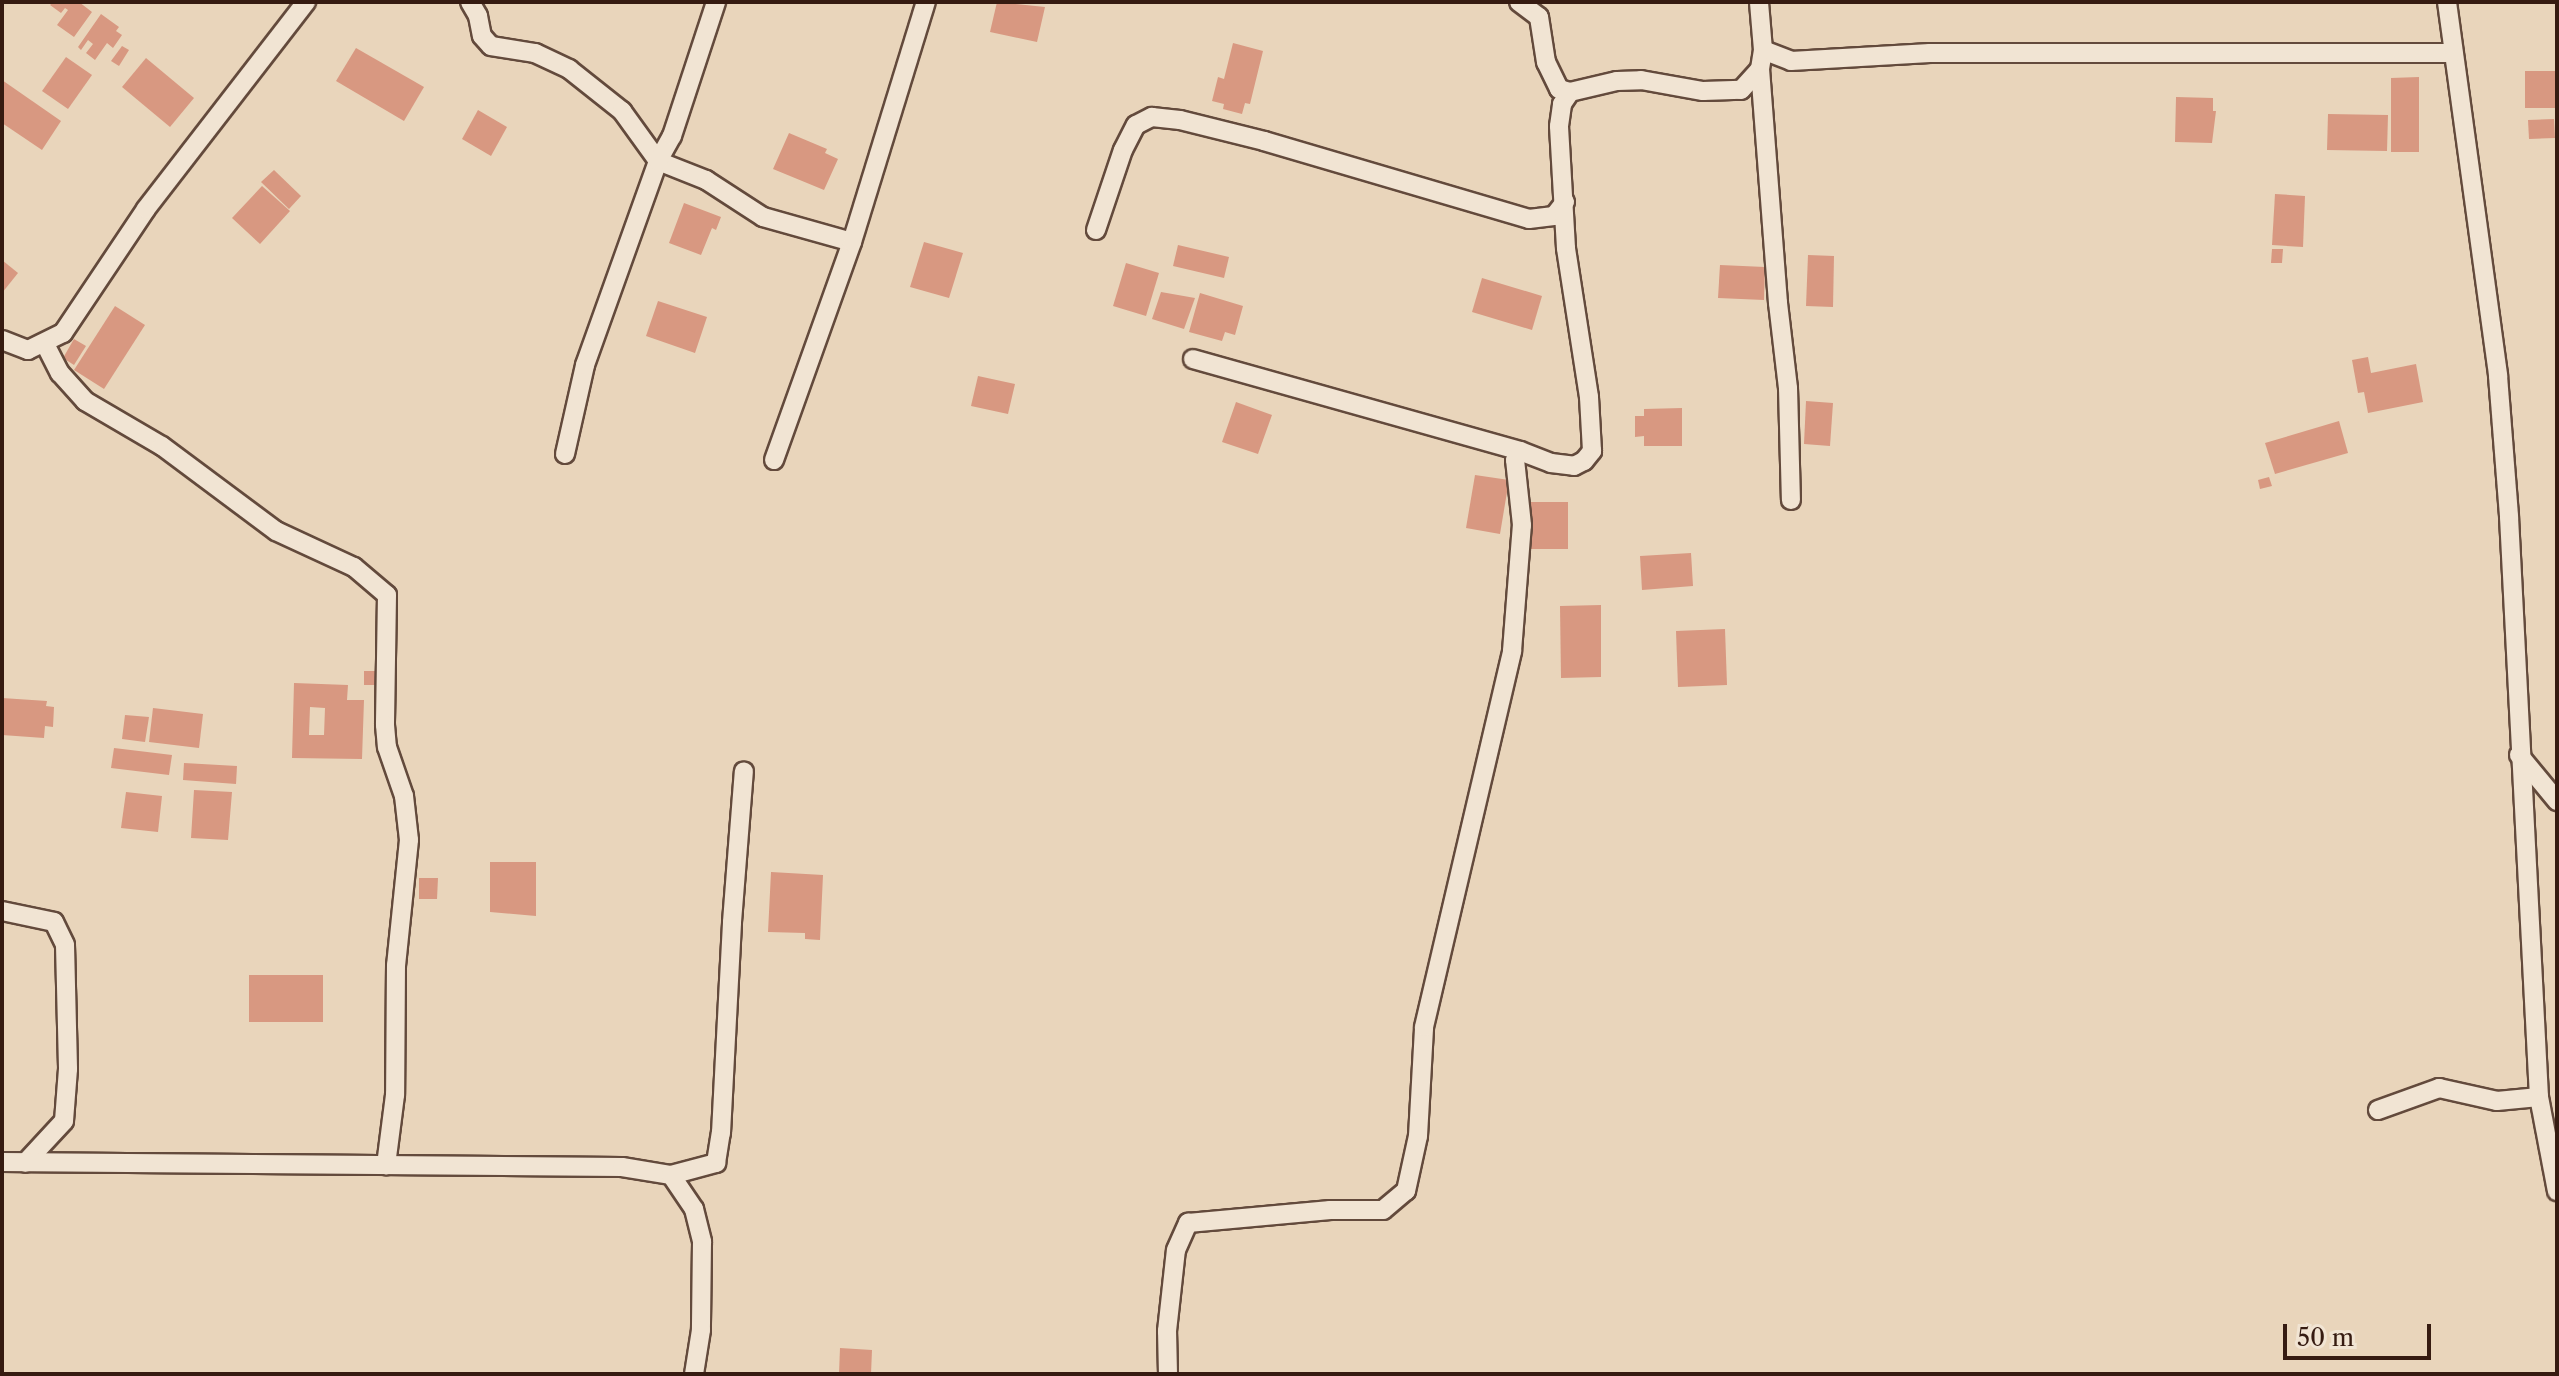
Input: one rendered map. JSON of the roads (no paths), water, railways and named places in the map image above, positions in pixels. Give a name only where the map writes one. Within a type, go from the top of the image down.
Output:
[{"type":"street","points":[[2,340],[28,350],[63,333],[146,209],[306,2]]},
{"type":"street","points":[[470,2],[478,16],[482,36],[491,46],[535,53],[569,69],[622,111],[658,161],[706,180],[763,217],[852,242]]},
{"type":"street","points":[[565,454],[585,365],[658,161],[672,136],[716,2]]},
{"type":"street","points":[[774,460],[852,242],[926,2]]},
{"type":"street","points":[[1519,2],[1539,17],[1546,62],[1559,89],[1570,92],[1604,83],[1641,80],[1703,91],[1741,90],[1760,69]]},
{"type":"street","points":[[1759,2],[1763,50],[1760,69],[1778,303],[1788,388],[1791,500]]},
{"type":"street","points":[[2447,2],[2498,376],[2509,517],[2539,1097],[2557,1191]]},
{"type":"street","points":[[1763,50],[1791,61],[1930,53],[2453,53]]},
{"type":"street","points":[[1193,359],[1520,451],[1551,463],[1574,466],[1584,461],[1592,451],[1589,397],[1566,248],[1559,126],[1562,104],[1570,92]]},
{"type":"street","points":[[1096,230],[1123,150],[1136,125],[1152,117],[1180,120],[1264,141],[1529,219],[1554,216],[1565,202]]},
{"type":"street","points":[[45,344],[60,373],[85,401],[162,446],[276,531],[354,567],[387,595],[385,725],[387,747],[404,796],[409,840],[396,965],[395,1095],[386,1165]]},
{"type":"street","points":[[1168,1374],[1167,1331],[1176,1250],[1188,1223],[1330,1210],[1383,1210],[1406,1191],[1418,1136],[1426,1013],[1512,651],[1522,525],[1515,460],[1520,451]]},
{"type":"street","points":[[2519,755],[2557,801]]},
{"type":"street","points":[[2,1162],[622,1167],[671,1175],[716,1163],[721,1133],[732,922],[744,771]]},
{"type":"street","points":[[2,911],[54,922],[65,945],[68,1069],[64,1121],[25,1163]]},
{"type":"street","points":[[2378,1110],[2439,1088],[2497,1101],[2539,1097]]},
{"type":"street","points":[[671,1175],[694,1209],[702,1242],[701,1330],[694,1374]]}]
